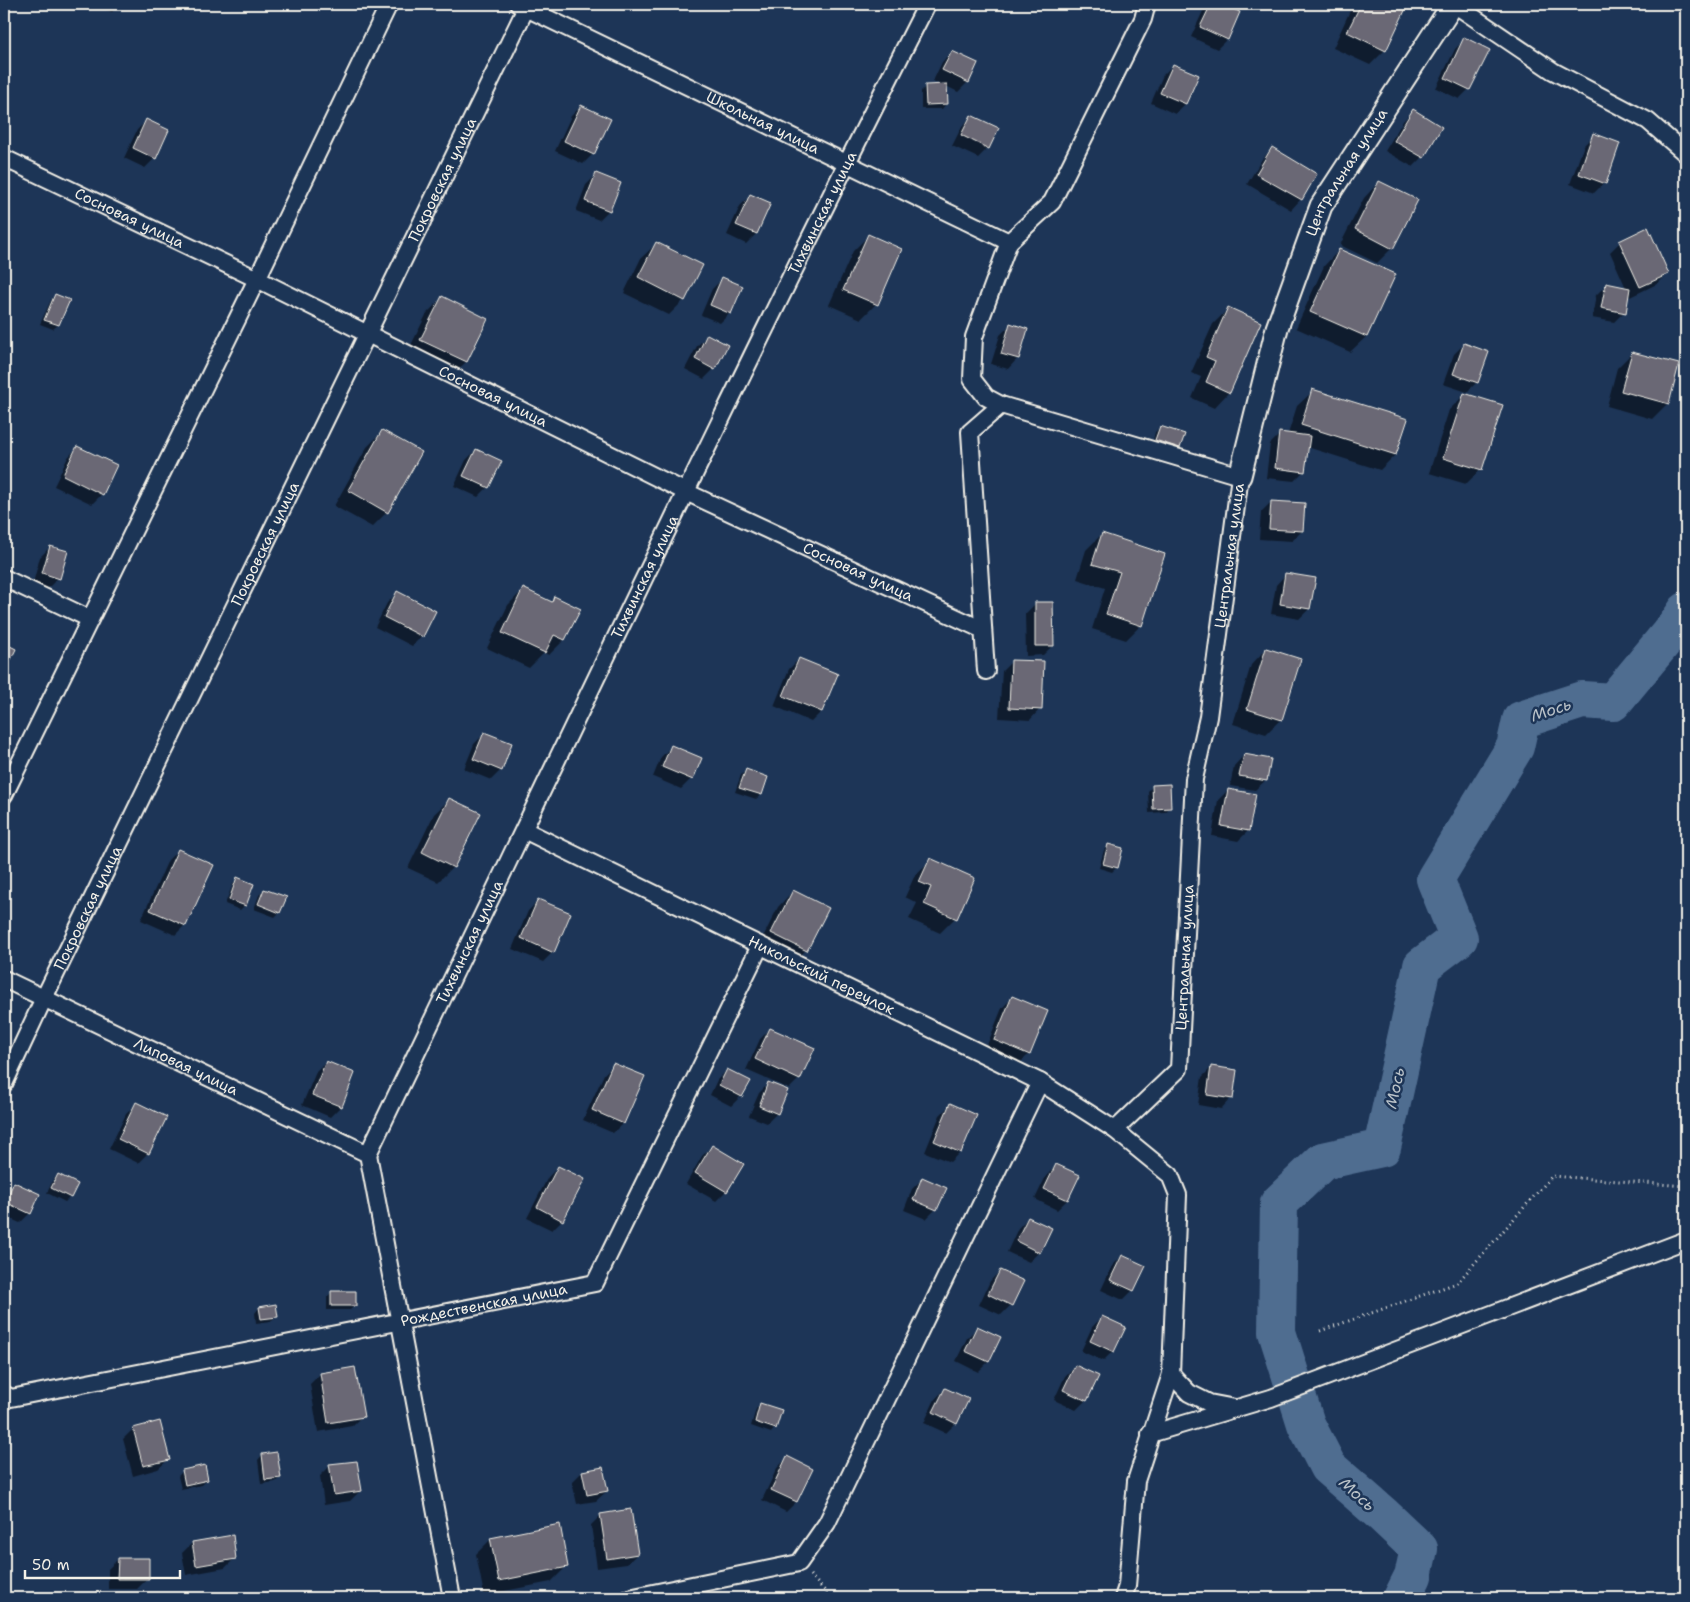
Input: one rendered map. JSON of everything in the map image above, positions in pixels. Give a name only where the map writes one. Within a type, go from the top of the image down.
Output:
[{"type":"street","points":[[4,795],[389,4]]},
{"type":"street","name":"Тихвинская улица","points":[[368,1154],[686,492],[846,163],[927,4]]},
{"type":"street","points":[[1147,4],[1143,19],[1052,202],[1009,242],[974,337],[972,379],[986,397],[1000,405],[1240,476]]},
{"type":"street","points":[[1453,4],[1553,71],[1648,121],[1686,154]]},
{"type":"street","name":"Центральная улица","points":[[1115,1130],[1179,1069],[1194,779],[1208,716],[1240,476],[1277,328],[1321,206],[1453,4]]},
{"type":"street","name":"Школьная улица","points":[[524,5],[1009,242]]},
{"type":"street","name":"Покровская улица","points":[[4,1084],[44,998],[368,333],[524,5]]},
{"type":"street","name":"Сосновая улица","points":[[4,158],[257,278],[686,492],[983,630]]},
{"type":"street","points":[[986,671],[970,432],[1000,405]]},
{"type":"street","points":[[4,578],[90,619]]},
{"type":"street","name":"Никольский переулок","points":[[524,830],[1040,1082],[1115,1130],[1170,1175],[1178,1195],[1171,1374],[1136,1481],[1128,1577],[1123,1598]]},
{"type":"street","name":"Рождественская улица","points":[[4,1394],[11,1398],[400,1320],[595,1284],[760,946]]},
{"type":"street","name":"Липовая улица","points":[[4,979],[368,1154]]},
{"type":"street","points":[[629,1598],[799,1563],[827,1523],[1040,1082]]},
{"type":"street","points":[[368,1154],[452,1598]]},
{"type":"street","points":[[1150,1434],[1271,1398],[1686,1240]]},
{"type":"street","points":[[1171,1374],[1189,1393],[1209,1403],[1238,1408]]},
{"type":"path","points":[[1320,1331],[1457,1283],[1552,1176],[1686,1186]]},
{"type":"path","points":[[799,1563],[825,1590],[828,1598]]},
{"type":"building","points":[[1211,4],[1221,4],[1240,12],[1228,40],[1200,27]]},
{"type":"building","points":[[1361,4],[1408,4],[1386,51],[1347,32]]},
{"type":"building","points":[[1464,37],[1490,50],[1470,90],[1445,78]]},
{"type":"building","points":[[952,51],[978,63],[969,83],[942,70]]},
{"type":"building","points":[[1173,64],[1199,75],[1186,104],[1160,93]]},
{"type":"building","points":[[947,84],[948,104],[926,105],[925,85]]},
{"type":"building","points":[[581,105],[611,119],[594,155],[564,141]]},
{"type":"building","points":[[1413,109],[1442,127],[1424,158],[1394,141]]},
{"type":"building","points":[[971,115],[999,128],[989,149],[961,135]]},
{"type":"building","points":[[146,119],[169,130],[156,159],[133,148]]},
{"type":"building","points":[[1593,133],[1620,143],[1606,184],[1579,174]]},
{"type":"building","points":[[1272,147],[1317,174],[1302,200],[1256,174]]},
{"type":"building","points":[[596,173],[621,183],[610,211],[585,201]]},
{"type":"building","points":[[1379,181],[1418,200],[1393,249],[1355,229]]},
{"type":"building","points":[[750,194],[771,203],[757,234],[736,225]]},
{"type":"building","points":[[1648,227],[1669,274],[1640,287],[1619,241]]},
{"type":"building","points":[[868,234],[902,249],[878,305],[843,290]]},
{"type":"building","points":[[656,242],[703,265],[685,301],[638,277]]},
{"type":"building","points":[[1339,249],[1396,274],[1367,337],[1310,312]]},
{"type":"building","points":[[722,277],[743,286],[731,314],[710,305]]},
{"type":"building","points":[[1606,283],[1630,288],[1626,313],[1601,308]]},
{"type":"building","points":[[55,294],[70,300],[59,325],[44,320]]},
{"type":"building","points":[[442,296],[488,319],[467,362],[420,340]]},
{"type":"building","points":[[1228,307],[1261,322],[1230,393],[1206,382],[1215,361],[1206,357]]},
{"type":"building","points":[[1010,323],[1028,329],[1019,359],[1001,354]]},
{"type":"building","points":[[707,334],[728,345],[715,370],[695,359]]},
{"type":"building","points":[[1464,343],[1489,352],[1478,383],[1453,374]]},
{"type":"building","points":[[1632,352],[1679,364],[1669,404],[1621,391]]},
{"type":"building","points":[[1312,389],[1408,419],[1396,455],[1301,425]]},
{"type":"building","points":[[1464,393],[1503,405],[1482,470],[1443,458]]},
{"type":"building","points":[[1160,426],[1185,434],[1180,448],[1155,440]]},
{"type":"building","points":[[382,430],[422,452],[388,513],[348,490]]},
{"type":"building","points":[[1279,432],[1310,436],[1305,472],[1275,468]]},
{"type":"building","points":[[77,446],[117,465],[103,495],[63,475]]},
{"type":"building","points":[[476,449],[502,461],[489,488],[463,476]]},
{"type":"building","points":[[1271,501],[1305,503],[1303,531],[1269,529]]},
{"type":"building","points":[[1102,533],[1165,554],[1142,626],[1106,614],[1120,572],[1092,564]]},
{"type":"building","points":[[50,546],[68,551],[60,579],[42,573]]},
{"type":"building","points":[[1285,573],[1316,578],[1310,609],[1280,604]]},
{"type":"building","points":[[523,588],[552,602],[554,596],[581,609],[565,640],[554,635],[545,653],[502,633]]},
{"type":"building","points":[[397,591],[436,611],[423,637],[384,617]]},
{"type":"building","points":[[1035,602],[1053,602],[1054,646],[1035,646]]},
{"type":"building","points":[[4,643],[16,649],[4,674]]},
{"type":"building","points":[[1266,648],[1301,659],[1282,720],[1247,709]]},
{"type":"building","points":[[799,658],[838,674],[822,712],[783,696]]},
{"type":"building","points":[[1011,660],[1044,661],[1042,710],[1009,708]]},
{"type":"building","points":[[484,732],[512,743],[502,771],[473,759]]},
{"type":"building","points":[[671,745],[702,758],[693,780],[662,767]]},
{"type":"building","points":[[1244,754],[1271,759],[1267,781],[1239,776]]},
{"type":"building","points":[[746,769],[768,777],[762,795],[739,788]]},
{"type":"building","points":[[1170,784],[1171,808],[1153,809],[1152,785]]},
{"type":"building","points":[[1228,789],[1256,794],[1249,831],[1221,826]]},
{"type":"building","points":[[449,798],[481,813],[454,868],[422,852]]},
{"type":"building","points":[[1108,844],[1123,848],[1118,868],[1103,864]]},
{"type":"building","points":[[178,849],[214,865],[186,926],[150,910]]},
{"type":"building","points":[[930,858],[975,878],[957,919],[924,904],[931,887],[919,882]]},
{"type":"building","points":[[237,877],[254,884],[246,906],[229,900]]},
{"type":"building","points":[[264,889],[287,897],[280,913],[258,904]]},
{"type":"building","points":[[793,890],[829,908],[807,951],[771,933]]},
{"type":"building","points":[[538,899],[571,913],[554,953],[521,938]]},
{"type":"building","points":[[1012,996],[1048,1011],[1030,1055],[994,1040]]},
{"type":"building","points":[[770,1028],[815,1048],[800,1080],[755,1059]]},
{"type":"building","points":[[326,1061],[355,1073],[342,1107],[312,1095]]},
{"type":"building","points":[[613,1063],[645,1076],[624,1124],[592,1110]]},
{"type":"building","points":[[1211,1066],[1237,1070],[1233,1099],[1207,1095]]},
{"type":"building","points":[[727,1069],[751,1081],[742,1097],[719,1085]]},
{"type":"building","points":[[768,1082],[788,1090],[778,1114],[759,1106]]},
{"type":"building","points":[[136,1102],[167,1117],[149,1154],[118,1139]]},
{"type":"building","points":[[950,1103],[977,1115],[961,1153],[934,1141]]},
{"type":"building","points":[[712,1145],[744,1164],[727,1192],[695,1173]]},
{"type":"building","points":[[1056,1164],[1080,1175],[1068,1200],[1044,1189]]},
{"type":"building","points":[[558,1166],[585,1179],[563,1221],[537,1207]]},
{"type":"building","points":[[58,1174],[78,1184],[71,1198],[51,1188]]},
{"type":"building","points":[[922,1177],[947,1188],[937,1210],[913,1200]]},
{"type":"building","points":[[14,1182],[40,1194],[31,1214],[5,1202]]},
{"type":"building","points":[[1028,1217],[1052,1228],[1040,1253],[1016,1241]]},
{"type":"building","points":[[1122,1255],[1146,1266],[1134,1291],[1110,1280]]},
{"type":"building","points":[[1000,1270],[1024,1281],[1012,1306],[988,1294]]},
{"type":"building","points":[[331,1291],[356,1291],[356,1306],[331,1306]]},
{"type":"building","points":[[276,1304],[278,1317],[261,1319],[259,1307]]},
{"type":"building","points":[[1102,1316],[1126,1327],[1114,1352],[1090,1341]]},
{"type":"building","points":[[977,1326],[1001,1337],[989,1362],[965,1351]]},
{"type":"building","points":[[1075,1365],[1099,1376],[1087,1401],[1063,1390]]},
{"type":"building","points":[[355,1367],[364,1417],[328,1423],[320,1373]]},
{"type":"building","points":[[945,1388],[969,1399],[957,1424],[933,1412]]},
{"type":"building","points":[[760,1403],[782,1410],[776,1429],[755,1422]]},
{"type":"building","points":[[160,1421],[170,1460],[143,1466],[133,1428]]},
{"type":"building","points":[[277,1452],[281,1478],[265,1480],[262,1454]]},
{"type":"building","points":[[787,1456],[813,1469],[797,1502],[771,1490]]},
{"type":"building","points":[[357,1461],[362,1491],[334,1495],[329,1464]]},
{"type":"building","points":[[205,1465],[208,1480],[185,1485],[182,1470]]},
{"type":"building","points":[[603,1467],[608,1491],[587,1495],[582,1471]]},
{"type":"building","points":[[631,1509],[638,1554],[607,1559],[600,1514]]},
{"type":"building","points":[[560,1524],[568,1567],[499,1581],[490,1538]]},
{"type":"building","points":[[233,1535],[236,1559],[196,1566],[192,1542]]},
{"type":"building","points":[[118,1558],[149,1558],[149,1579],[117,1579]]},
{"type":"waterway","name":"Мось","points":[[1402,1598],[1413,1576],[1419,1549],[1328,1467],[1306,1424],[1277,1332],[1279,1203],[1323,1161],[1382,1148],[1422,966],[1459,938],[1435,879],[1515,747],[1521,720],[1582,700],[1613,702],[1676,626],[1686,611]]}]
